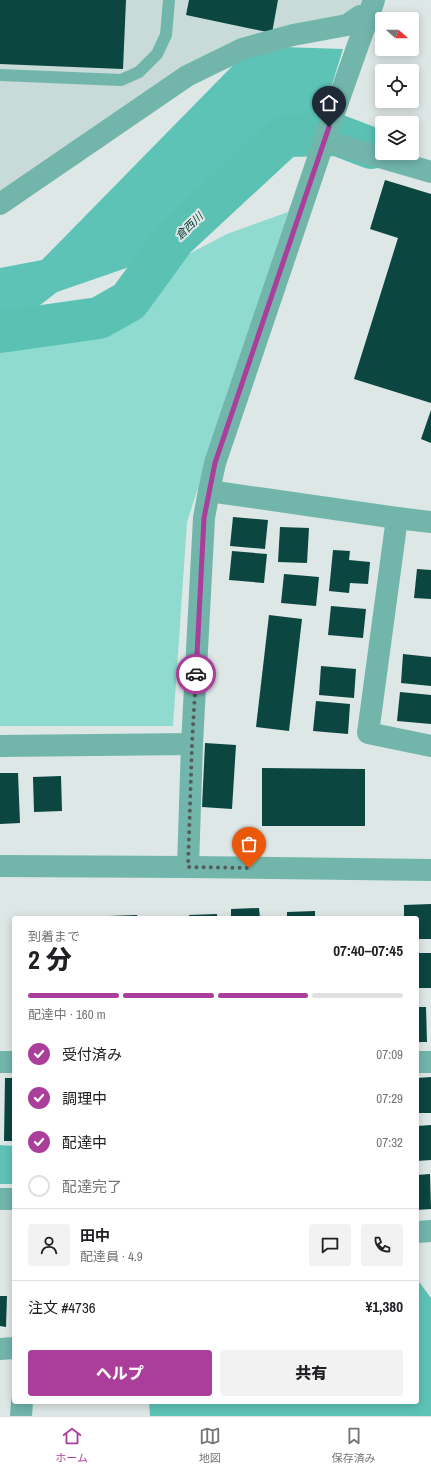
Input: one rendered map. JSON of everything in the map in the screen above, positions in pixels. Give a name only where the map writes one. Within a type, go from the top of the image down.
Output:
[{"type":"street","points":[[188,867],[192,744],[204,518],[209,491],[215,463],[324,141],[372,8]]},
{"type":"street","points":[[0,204],[187,76],[242,49],[293,35],[347,25],[372,8]]},
{"type":"street","points":[[324,141],[431,172]]},
{"type":"street","points":[[209,491],[431,522]]},
{"type":"street","points":[[397,518],[368,733],[431,746]]},
{"type":"street","points":[[0,746],[192,744]]},
{"type":"street","points":[[0,866],[431,870]]},
{"type":"street","points":[[0,1062],[12,1062]]},
{"type":"street","points":[[419,1062],[431,1062]]},
{"type":"street","points":[[0,1199],[12,1198]]},
{"type":"street","points":[[419,1232],[431,1231]]},
{"type":"street","points":[[0,1348],[12,1348]]},
{"type":"street","points":[[21,1416],[22,1404]]},
{"type":"lane","points":[[0,75],[121,80],[139,72],[156,54],[166,35],[168,0]]},
{"type":"shaded area","points":[[0,0],[366,0],[363,4],[339,20],[246,41],[0,195]]},
{"type":"green space","points":[[252,46],[343,49],[325,107],[197,201],[164,255],[57,292],[0,336],[0,268],[42,260]]},
{"type":"green space","points":[[288,212],[187,522],[173,726],[0,726],[0,353],[227,234]]},
{"type":"green space","points":[[0,1145],[12,1146],[12,1184],[0,1184]]},
{"type":"green space","points":[[419,1282],[431,1298],[431,1416],[150,1416],[149,1404],[419,1404]]},
{"type":"building","points":[[0,0],[126,0],[123,69],[0,64]]},
{"type":"building","points":[[189,0],[278,0],[272,33],[186,15]]},
{"type":"building","points":[[385,180],[431,194],[431,403],[354,379],[398,238],[370,229]]},
{"type":"building","points":[[431,410],[431,443],[421,439]]},
{"type":"building","points":[[233,517],[268,520],[265,549],[230,546]]},
{"type":"building","points":[[280,527],[309,528],[307,563],[278,562]]},
{"type":"building","points":[[333,550],[350,551],[349,560],[370,562],[368,584],[350,583],[349,593],[329,591]]},
{"type":"building","points":[[232,551],[267,554],[264,583],[229,580]]},
{"type":"building","points":[[417,569],[431,570],[431,599],[414,598]]},
{"type":"building","points":[[284,574],[319,577],[316,606],[281,603]]},
{"type":"building","points":[[331,606],[366,609],[363,638],[328,635]]},
{"type":"building","points":[[269,615],[302,619],[289,731],[256,727]]},
{"type":"building","points":[[403,654],[431,657],[431,686],[401,683]]},
{"type":"building","points":[[321,666],[356,669],[354,698],[319,695]]},
{"type":"building","points":[[400,692],[431,695],[431,724],[397,721]]},
{"type":"building","points":[[316,701],[350,704],[348,734],[313,731]]},
{"type":"building","points":[[205,743],[236,745],[232,809],[202,807]]},
{"type":"building","points":[[262,768],[365,769],[365,826],[262,826]]},
{"type":"building","points":[[0,773],[18,773],[20,823],[0,824]]},
{"type":"building","points":[[61,776],[62,811],[34,812],[33,777]]},
{"type":"building","points":[[431,904],[431,939],[419,939],[419,916],[404,916],[404,905]]},
{"type":"building","points":[[259,908],[260,916],[231,916],[231,909]]},
{"type":"building","points":[[315,911],[315,916],[287,916],[287,912]]},
{"type":"building","points":[[217,914],[217,916],[189,916]]},
{"type":"building","points":[[137,915],[137,916],[108,916]]},
{"type":"building","points":[[419,953],[431,953],[431,988],[419,988]]},
{"type":"building","points":[[419,1007],[426,1007],[427,1042],[419,1042]]},
{"type":"building","points":[[431,1077],[431,1113],[419,1113],[419,1078]]},
{"type":"building","points":[[5,1078],[12,1078],[12,1141],[4,1141]]},
{"type":"building","points":[[431,1125],[431,1160],[419,1161],[419,1126]]},
{"type":"building","points":[[430,1174],[431,1209],[419,1210],[419,1175]]},
{"type":"building","points":[[0,1296],[7,1296],[6,1327],[0,1326]]},
{"type":"waterway","name":"倉西川","points":[[0,332],[99,318],[129,301],[175,238],[285,136],[337,135],[371,148]]},
{"type":"way so far","points":[[196,674],[188,867],[249,868]]},
{"type":"route","points":[[196,674],[204,518],[215,463],[329,127]]}]
